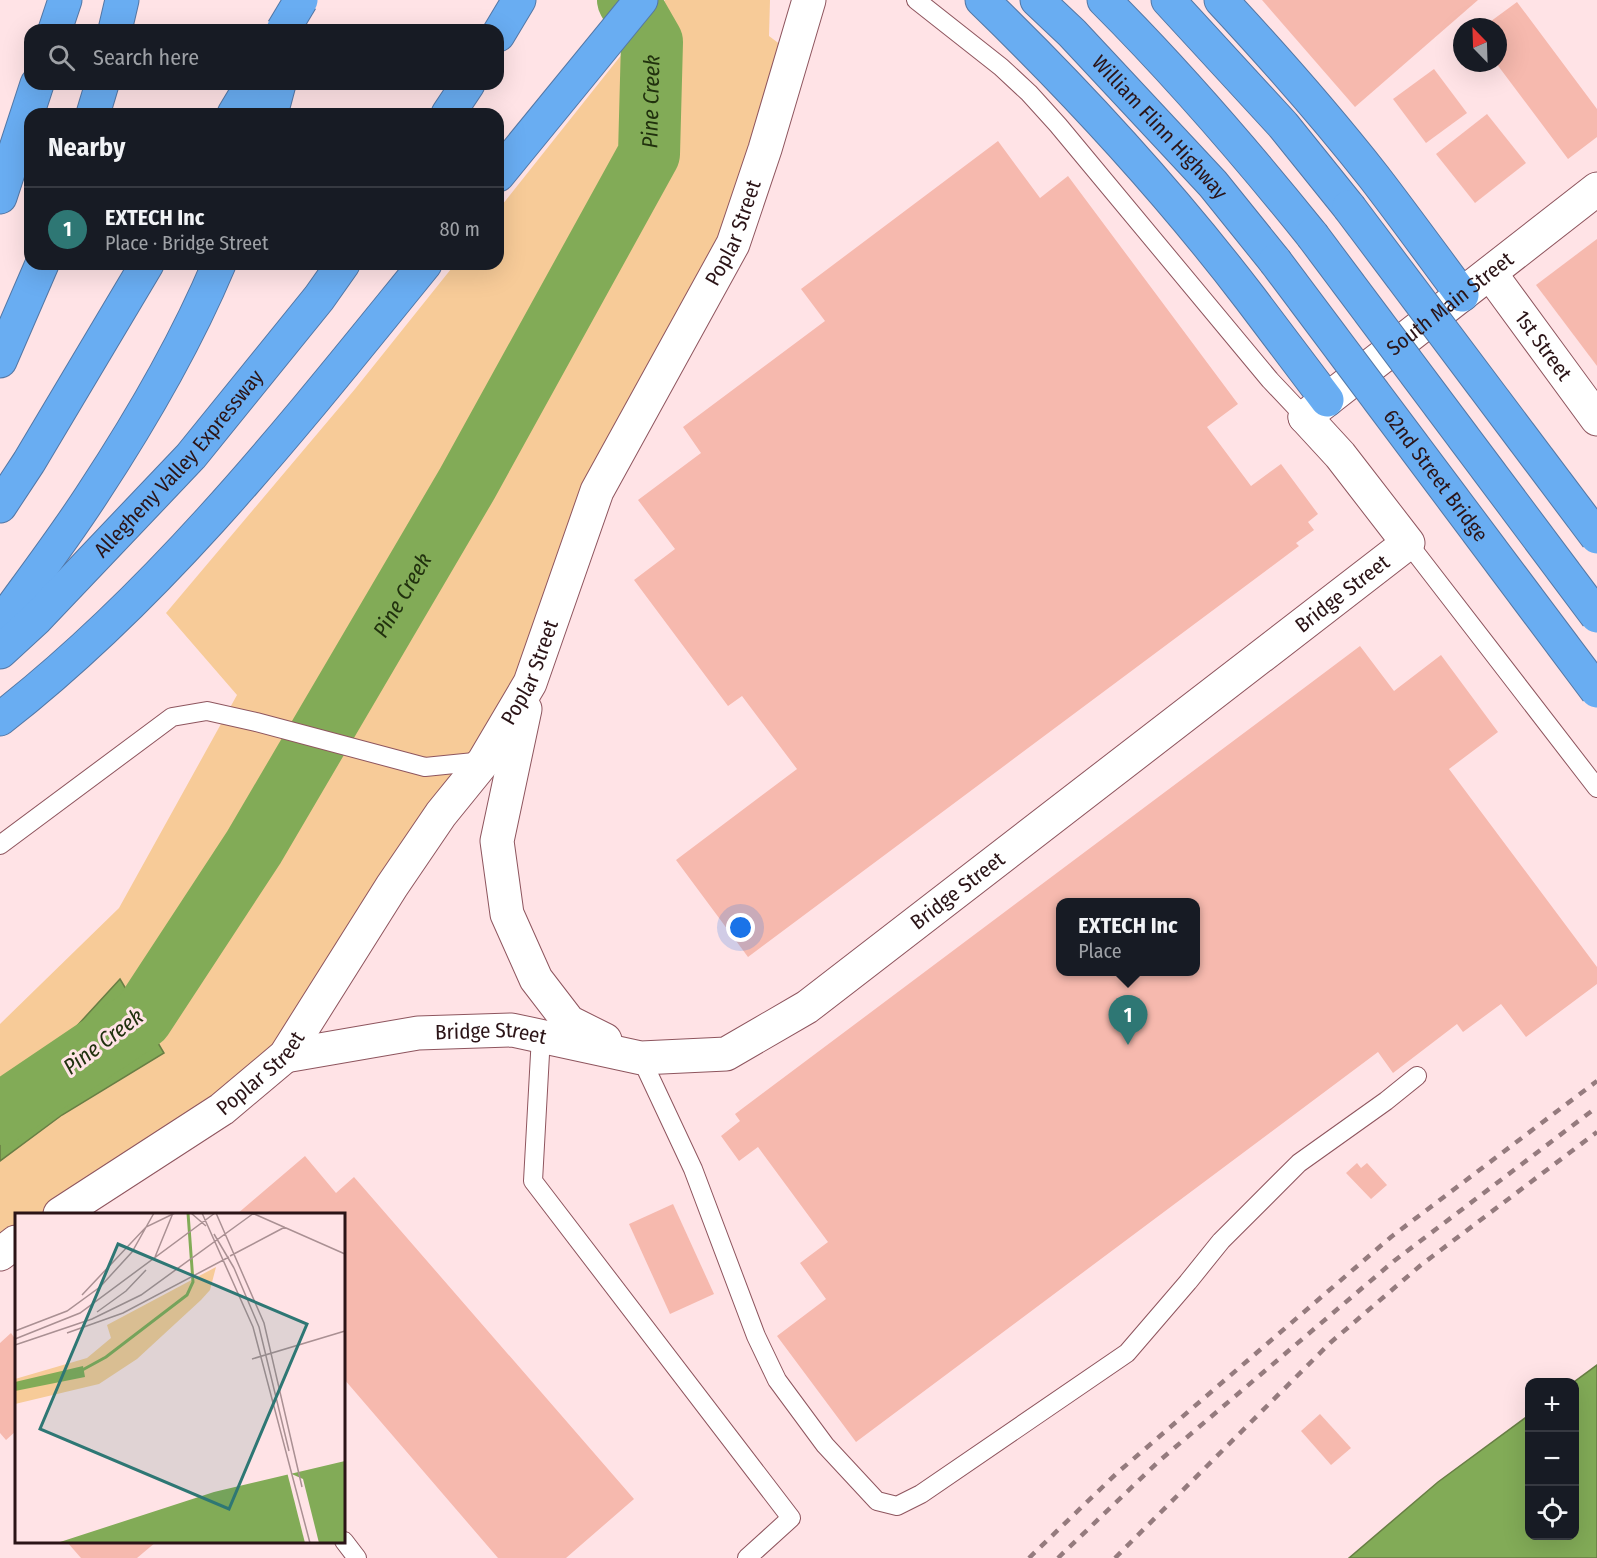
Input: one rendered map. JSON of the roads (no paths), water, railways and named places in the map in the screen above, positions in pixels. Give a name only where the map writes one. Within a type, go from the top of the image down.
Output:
[{"type":"highway","points":[[57,24],[65,0]]},
{"type":"highway","points":[[116,24],[122,0]]},
{"type":"highway","points":[[286,24],[299,0]]},
{"type":"highway","points":[[293,24],[299,0]]},
{"type":"highway","points":[[504,26],[519,0]]},
{"type":"highway","points":[[504,168],[641,0]]},
{"type":"highway","points":[[982,0],[1032,48],[1146,172],[1250,297],[1316,409]]},
{"type":"highway","name":"William Flinn Highway","points":[[1037,0],[1088,50],[1213,184],[1275,261]]},
{"type":"highway","points":[[1104,0],[1201,101],[1312,235],[1597,616]]},
{"type":"highway","points":[[1168,0],[1283,125],[1349,207],[1597,537]]},
{"type":"highway","points":[[1221,0],[1318,108],[1373,176],[1462,295]]},
{"type":"highway","points":[[30,108],[36,90]]},
{"type":"highway","points":[[95,108],[100,90]]},
{"type":"highway","points":[[238,108],[248,90]]},
{"type":"highway","points":[[273,108],[277,90]]},
{"type":"highway","points":[[452,108],[464,90]]},
{"type":"highway","points":[[0,196],[24,125]]},
{"type":"highway","name":"62nd Street Bridge","points":[[1275,261],[1597,691]]},
{"type":"highway","points":[[0,362],[39,270]]},
{"type":"highway","points":[[0,506],[29,462],[143,270]]},
{"type":"highway","points":[[0,624],[92,495],[132,432],[169,369],[200,309],[216,270]]},
{"type":"highway","name":"Allegheny Valley Expressway","points":[[0,652],[37,618],[190,456],[319,298],[339,270]]},
{"type":"highway","points":[[0,719],[77,655],[184,547],[246,480],[420,270]]},
{"type":"street","name":"Poplar Street","points":[[68,1213],[222,1109],[285,1056],[392,886],[441,814],[484,761],[530,683],[597,491],[733,244],[765,149],[809,0]]},
{"type":"street","name":"South Main Street","points":[[1316,409],[1597,189]]},
{"type":"street","name":"1st Street","points":[[1490,273],[1597,419]]},
{"type":"street","name":"Bridge Street","points":[[285,1056],[418,1033],[512,1030],[641,1058],[726,1054],[807,1007],[1408,543],[1340,455],[1316,409]]},
{"type":"street","points":[[530,683],[497,841],[507,914],[536,979],[569,1022],[641,1058]]},
{"type":"street","points":[[0,1254],[15,1243]]},
{"type":"lane","points":[[916,0],[1001,67],[1029,93],[1058,124],[1270,380],[1316,409]]},
{"type":"lane","points":[[1408,543],[1597,788]]},
{"type":"lane","points":[[0,845],[172,717],[207,711],[425,767],[484,761]]},
{"type":"lane","points":[[541,1036],[533,1181],[790,1518],[747,1558]]},
{"type":"lane","points":[[641,1058],[693,1168],[756,1336],[777,1380],[825,1445],[877,1501],[897,1506],[921,1494],[1127,1353],[1221,1241],[1299,1163],[1417,1076]]},
{"type":"lane","points":[[345,1542],[357,1558]]},
{"type":"water","points":[[120,979],[164,1053],[62,1115],[0,1161],[0,1084],[75,1028]]},
{"type":"water","points":[[1597,1365],[1597,1558],[1349,1558],[1438,1482],[1525,1418],[1525,1540],[1579,1540],[1579,1378]]},
{"type":"waterway","name":"Pine Creek","points":[[0,1114],[142,1018],[254,847],[467,484],[649,154],[652,42],[628,0]]},
{"type":"railway","points":[[1029,1558],[1117,1473],[1391,1237],[1597,1081]]},
{"type":"railway","points":[[1058,1558],[1159,1461],[1394,1261],[1597,1107]]},
{"type":"railway","points":[[1115,1558],[1330,1343],[1421,1265],[1597,1132]]},
{"type":"place","name":"EXTECH Inc","points":[[1128,1045]]}]
